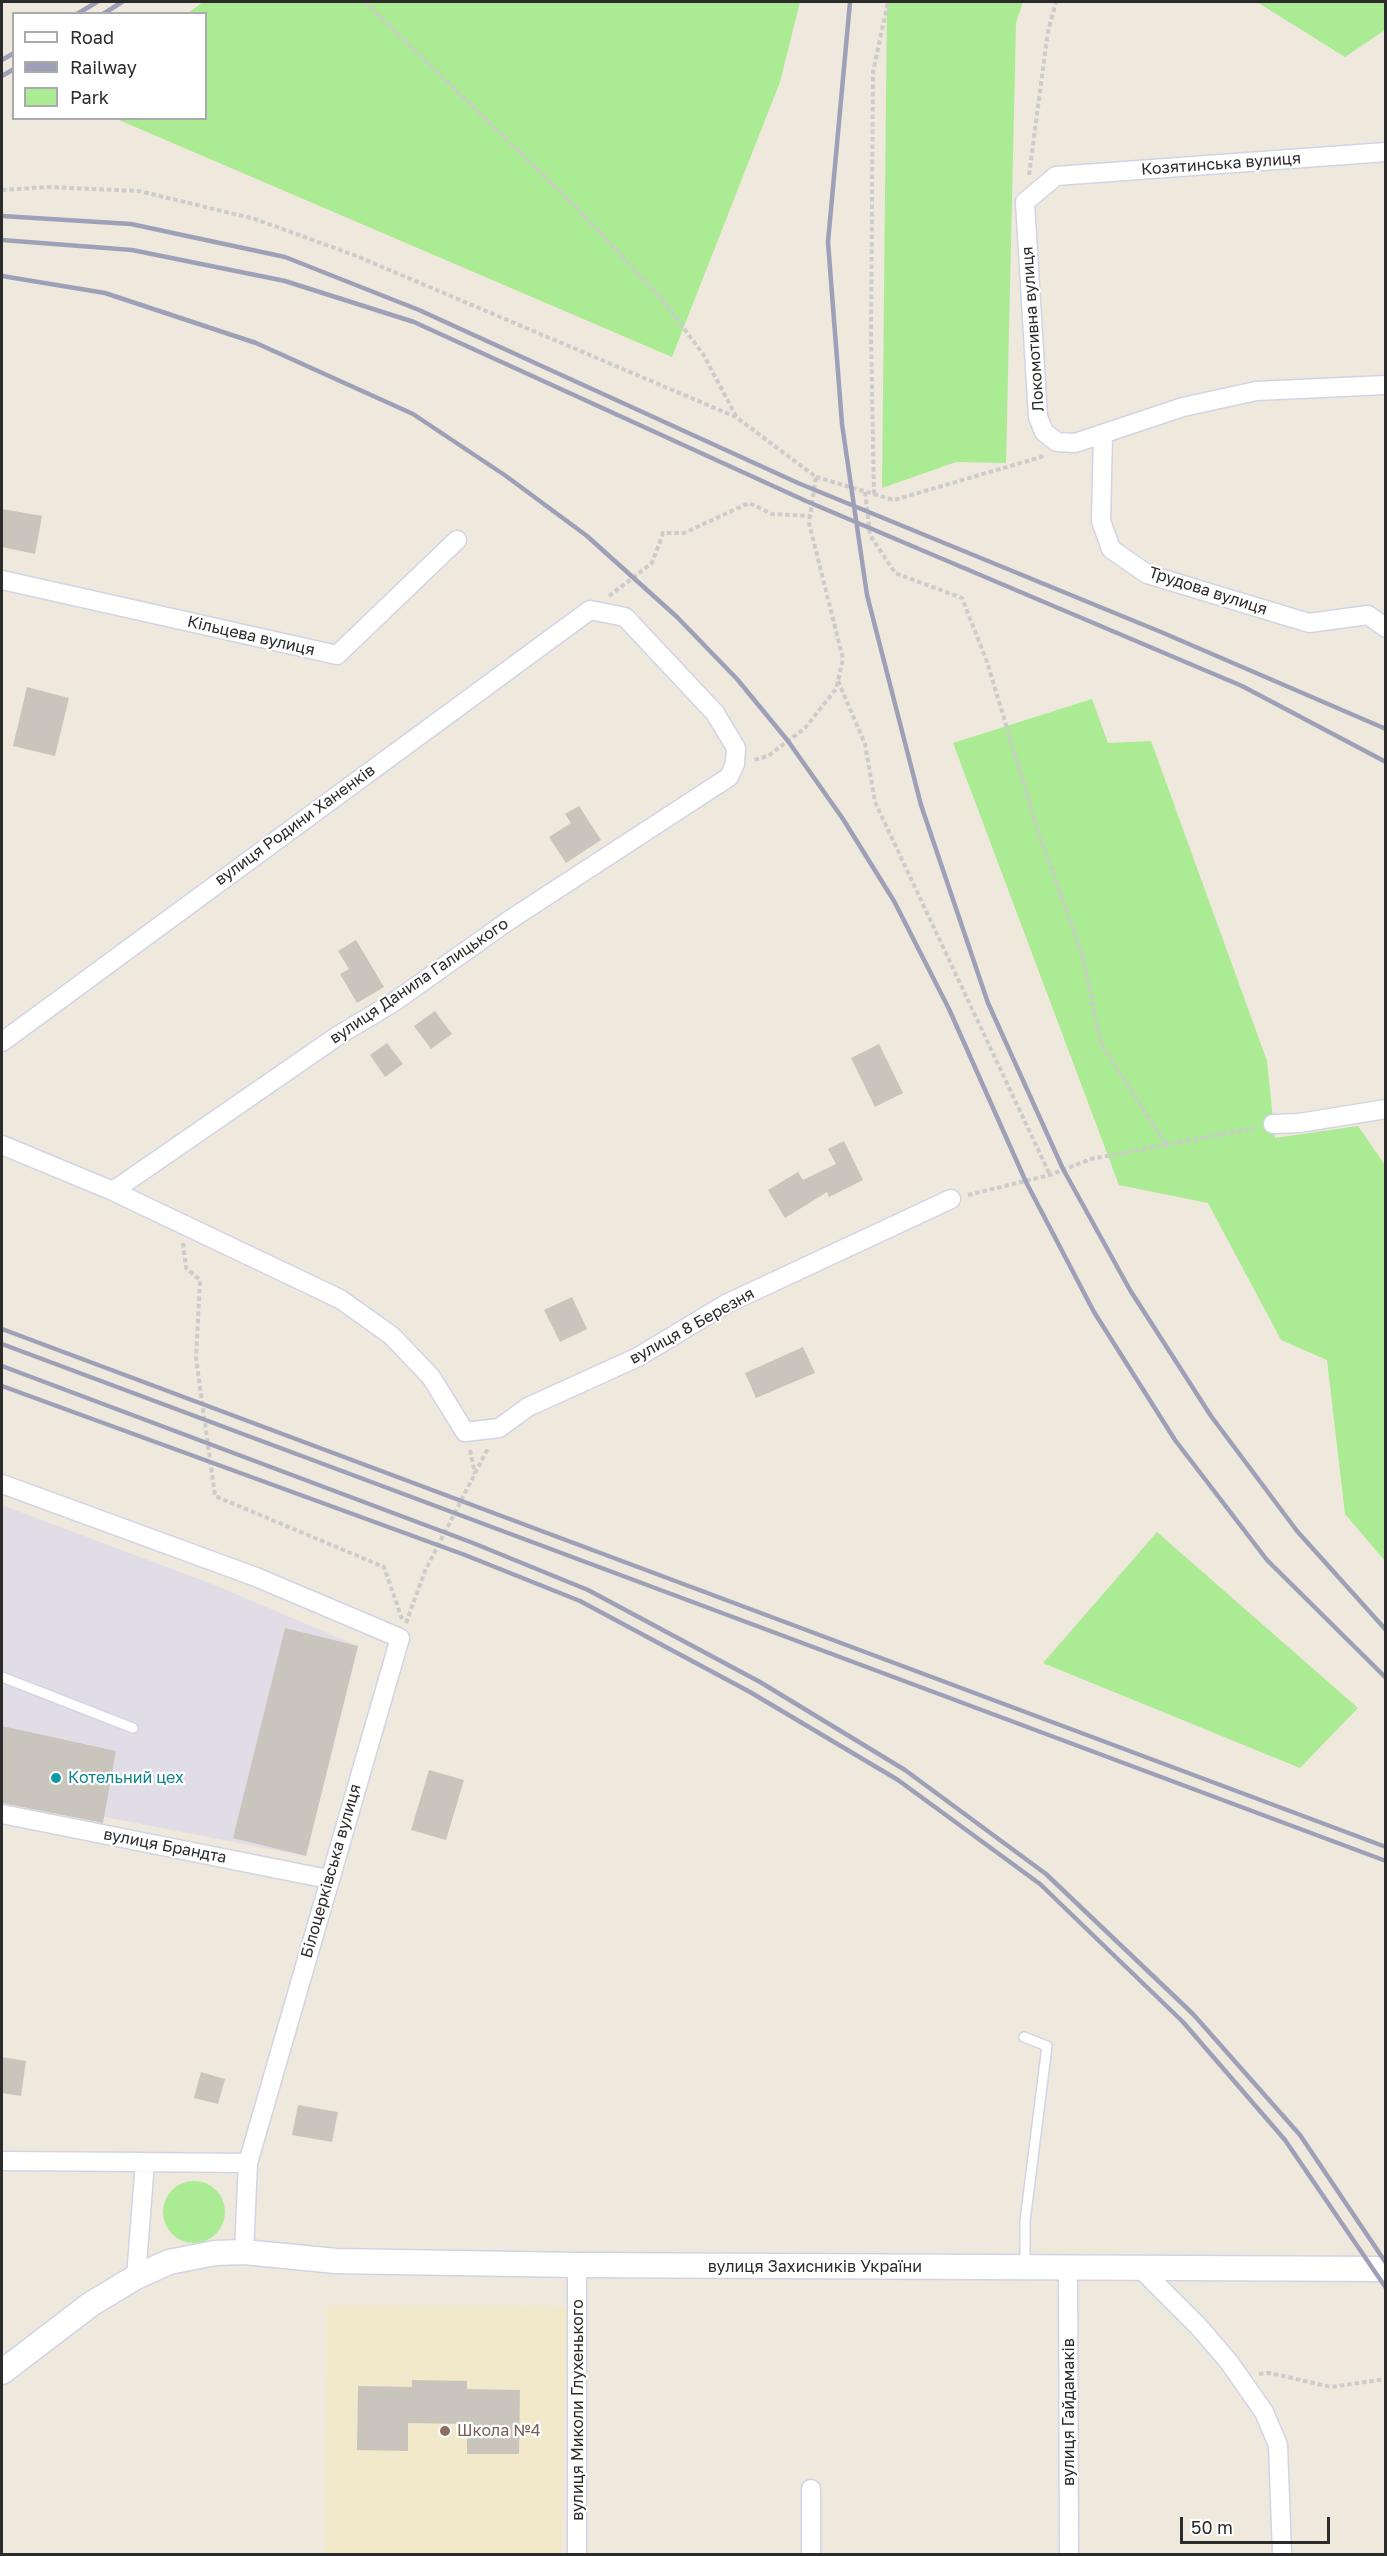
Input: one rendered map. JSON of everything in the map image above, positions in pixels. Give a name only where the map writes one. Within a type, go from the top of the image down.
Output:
[{"type":"main road","name":"вулиця Захисників України","points":[[244,2252],[336,2261],[577,2265],[1386,2269]]},
{"type":"main road","points":[[2,2372],[91,2304],[136,2277],[169,2262],[215,2253],[244,2252]]},
{"type":"street","name":"Козятинська вулиця","points":[[1025,202],[1056,176],[1386,152]]},
{"type":"street","name":"Локомотивна вулиця","points":[[1025,202],[1038,417],[1044,432],[1057,442]]},
{"type":"street","points":[[1057,442],[1076,442],[1183,407],[1256,391],[1386,385]]},
{"type":"street","name":"Трудова вулиця","points":[[1103,435],[1101,520],[1111,549],[1147,574],[1309,624],[1377,615],[1386,628]]},
{"type":"street","name":"Кільцева вулиця","points":[[2,580],[337,655],[457,540]]},
{"type":"street","points":[[590,610],[625,617],[682,675],[715,713],[736,748],[732,771]]},
{"type":"street","name":"вулиця Родини Ханенків","points":[[2,1042],[590,610]]},
{"type":"street","name":"вулиця Данила Галицького","points":[[113,1191],[339,1035],[394,1002],[508,921],[732,771]]},
{"type":"street","points":[[1273,1124],[1299,1123],[1386,1109]]},
{"type":"street","points":[[2,1145],[113,1191],[340,1299],[392,1336],[431,1377],[465,1432]]},
{"type":"street","name":"вулиця 8 Березня","points":[[465,1432],[499,1428],[528,1407],[638,1358],[726,1304],[951,1199]]},
{"type":"street","points":[[2,1484],[402,1631]]},
{"type":"street","name":"Білоцерківська вулиця","points":[[244,2252],[248,2163],[328,1879],[402,1631]]},
{"type":"street","name":"вулиця Брандта","points":[[2,1814],[328,1879]]},
{"type":"street","points":[[2,2161],[248,2163]]},
{"type":"street","points":[[136,2277],[145,2162]]},
{"type":"street","name":"вулиця Миколи Глухенького","points":[[577,2265],[578,2554]]},
{"type":"street","name":"вулиця Гайдамаків","points":[[1068,2268],[1069,2554]]},
{"type":"street","points":[[1139,2268],[1198,2327],[1237,2374],[1264,2412],[1278,2445],[1282,2554]]},
{"type":"street","points":[[811,2489],[811,2554]]},
{"type":"lane","points":[[2,1677],[133,1728]]},
{"type":"lane","points":[[1024,2037],[1047,2046],[1025,2220],[1025,2269]]},
{"type":"path","points":[[365,2],[574,205],[661,298],[703,354],[736,417]]},
{"type":"path","points":[[873,494],[871,336],[873,72],[888,2]]},
{"type":"path","points":[[1025,202],[1048,32],[1056,2]]},
{"type":"path","points":[[2,190],[48,187],[139,191],[255,219],[354,255],[736,417],[816,477],[894,500],[1041,457],[1057,442]]},
{"type":"path","points":[[732,771],[768,756],[805,728],[836,689],[843,659],[809,523],[816,477]]},
{"type":"path","points":[[866,492],[870,535],[895,573],[962,598],[987,662],[1040,837],[1082,953],[1101,1044],[1166,1144]]},
{"type":"path","points":[[590,610],[652,563],[663,532],[684,533],[749,503],[772,514],[810,516]]},
{"type":"path","points":[[838,680],[865,744],[875,802],[1050,1175]]},
{"type":"path","points":[[951,1199],[1050,1175],[1091,1159],[1273,1124]]},
{"type":"path","points":[[181,1224],[186,1268],[200,1280],[196,1358],[215,1496],[384,1567],[402,1631]]},
{"type":"path","points":[[402,1631],[424,1571],[499,1428]]},
{"type":"path","points":[[465,1432],[475,1474]]},
{"type":"path","points":[[1237,2374],[1270,2373],[1331,2387],[1386,2379]]},
{"type":"shaded area","points":[[2,1505],[212,1584],[358,1646],[306,1856],[2,1797]]},
{"type":"shaded area","name":"Школа №4","points":[[326,2306],[567,2307],[561,2554],[325,2554]]},
{"type":"green space","points":[[203,2],[800,2],[780,82],[672,357],[119,120],[207,120],[207,12],[189,12]]},
{"type":"green space","points":[[887,2],[1023,2],[1016,23],[1006,463],[956,462],[882,488]]},
{"type":"green space","points":[[1257,2],[1385,2],[1385,30],[1345,57]]},
{"type":"green space","points":[[1092,699],[1108,743],[1151,741],[1267,1061],[1275,1138],[1358,1126],[1385,1165],[1385,1561],[1345,1514],[1327,1360],[1281,1340],[1208,1203],[1119,1185],[953,743]]},
{"type":"green space","points":[[1157,1532],[1358,1708],[1300,1768],[1043,1663]]},
{"type":"green space","points":[[188,2181],[200,2181],[216,2190],[223,2200],[225,2212],[223,2224],[216,2234],[200,2243],[188,2243],[177,2238],[168,2229],[163,2218],[163,2206],[168,2195],[177,2186]]},
{"type":"building","points":[[2,509],[42,516],[35,554],[2,547]]},
{"type":"building","points":[[27,687],[69,698],[55,756],[13,746]]},
{"type":"building","points":[[579,806],[601,840],[566,863],[549,837],[571,823],[565,814]]},
{"type":"building","points":[[356,940],[384,987],[357,1003],[340,974],[349,969],[338,951]]},
{"type":"building","points":[[435,1011],[452,1034],[431,1049],[414,1026]]},
{"type":"building","points":[[387,1043],[403,1064],[385,1077],[370,1055]]},
{"type":"building","points":[[879,1044],[903,1093],[875,1107],[851,1058]]},
{"type":"building","points":[[844,1141],[863,1180],[829,1197],[827,1192],[785,1218],[768,1190],[798,1172],[803,1180],[836,1164],[828,1149]]},
{"type":"building","points":[[572,1297],[587,1329],[560,1342],[544,1310]]},
{"type":"building","points":[[803,1347],[815,1373],[756,1398],[745,1373]]},
{"type":"building","points":[[285,1628],[358,1646],[306,1856],[233,1838]]},
{"type":"building","name":"Котельний цех","points":[[2,1726],[116,1751],[103,1823],[2,1803]]},
{"type":"building","points":[[429,1770],[464,1780],[446,1840],[411,1830]]},
{"type":"building","points":[[2,2057],[26,2061],[21,2096],[2,2093]]},
{"type":"building","points":[[201,2072],[225,2079],[218,2104],[194,2098]]},
{"type":"building","points":[[298,2105],[338,2112],[332,2142],[292,2135]]},
{"type":"building","points":[[412,2380],[467,2381],[467,2389],[520,2390],[519,2454],[467,2454],[467,2424],[408,2423],[408,2451],[357,2450],[358,2386],[412,2387]]},
{"type":"railway","points":[[80,12],[97,2]]},
{"type":"railway","points":[[106,12],[122,2]]},
{"type":"railway","points":[[850,2],[828,242],[842,424],[867,595],[921,805],[988,1003],[1063,1169],[1130,1290],[1211,1416],[1297,1531],[1386,1630]]},
{"type":"railway","points":[[2,60],[12,54]]},
{"type":"railway","points":[[2,76],[12,70]]},
{"type":"railway","points":[[2,216],[131,224],[285,257],[419,310],[798,483],[1161,632],[1386,729]]},
{"type":"railway","points":[[2,240],[132,250],[285,281],[414,322],[806,501],[1242,686],[1386,762]]},
{"type":"railway","points":[[2,276],[105,293],[256,343],[413,414],[506,476],[587,536],[677,617],[737,679],[788,741],[843,819],[894,901],[949,1009],[1026,1182],[1094,1312],[1175,1440],[1267,1560],[1386,1678]]},
{"type":"railway","points":[[2,1329],[1386,1847]]},
{"type":"railway","points":[[2,1344],[1386,1861]]},
{"type":"railway","points":[[2,1366],[473,1543],[588,1590],[760,1682],[905,1770],[1046,1874],[1193,2014],[1300,2135],[1386,2263]]},
{"type":"railway","points":[[2,1386],[465,1555],[580,1601],[750,1692],[898,1780],[1040,1884],[1183,2022],[1285,2140],[1386,2288]]},
{"type":"place","name":"Котельний цех","points":[[56,1778]]},
{"type":"place","name":"Школа №4","points":[[445,2431]]}]
